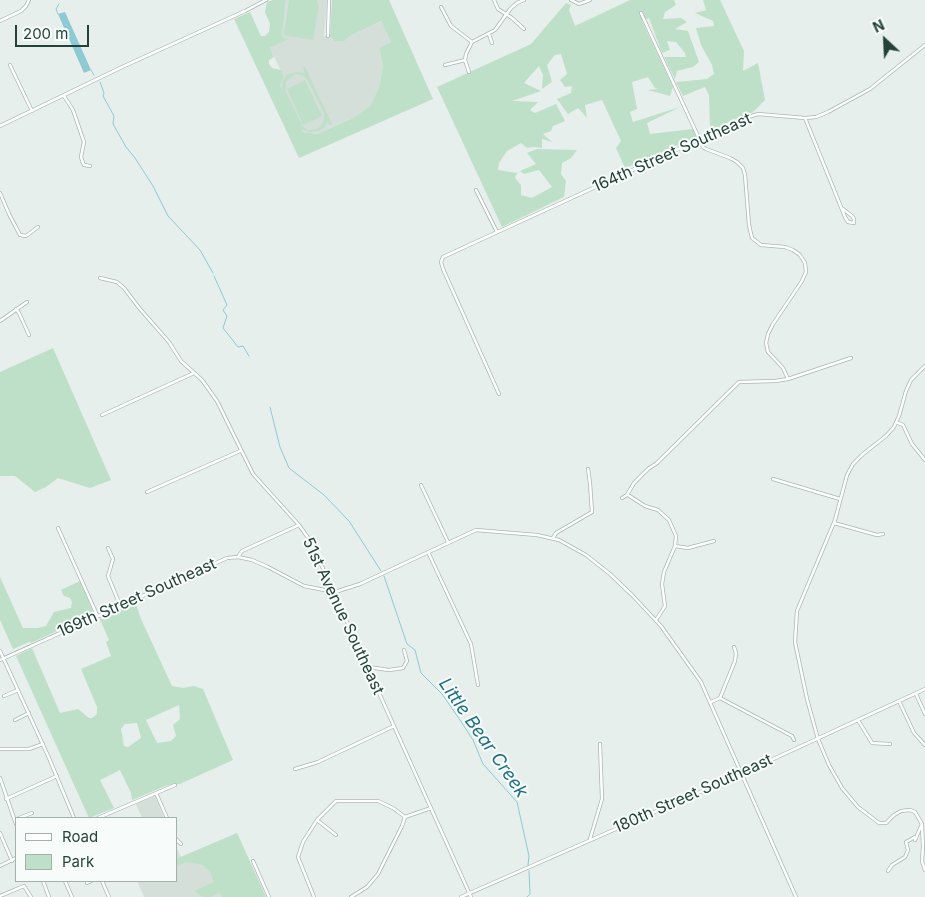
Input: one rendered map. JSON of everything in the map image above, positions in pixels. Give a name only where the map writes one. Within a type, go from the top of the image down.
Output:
[{"type":"street","points":[[0,21],[21,11],[29,0]]},
{"type":"street","points":[[0,126],[266,0]]},
{"type":"street","points":[[328,36],[329,0]]},
{"type":"street","points":[[494,0],[498,9],[519,23],[524,29]]},
{"type":"street","points":[[469,72],[465,60],[468,48],[472,42],[489,34],[498,26],[505,14],[517,2],[524,0]]},
{"type":"street","points":[[571,0],[579,4],[590,0]]},
{"type":"street","points":[[441,7],[451,26],[472,42]]},
{"type":"street","points":[[641,13],[703,147],[706,150],[730,158],[742,168],[745,175],[748,225],[752,238],[761,244],[793,250],[800,255],[804,263],[806,272],[802,281],[773,324],[766,343],[768,352],[783,368],[788,379]]},
{"type":"street","points":[[489,34],[492,43]]},
{"type":"street","name":"164th Street Southeast","points":[[499,394],[443,269],[442,259],[748,117],[758,114],[805,118],[816,117],[828,112],[870,89],[925,45]]},
{"type":"street","points":[[445,65],[465,60]]},
{"type":"street","points":[[10,65],[32,111]]},
{"type":"street","points":[[64,96],[73,110],[84,142],[81,157],[83,163],[90,166]]},
{"type":"street","points":[[805,118],[848,222],[854,223],[852,216],[843,209]]},
{"type":"street","points":[[476,190],[497,232]]},
{"type":"street","points":[[0,192],[20,235],[26,236],[38,227]]},
{"type":"street","name":"51st Avenue Southeast","points":[[100,278],[116,282],[124,288],[169,342],[181,361],[202,380],[217,401],[253,474],[299,525],[311,542],[471,897]]},
{"type":"street","points":[[0,321],[27,302]]},
{"type":"street","points":[[16,309],[29,335]]},
{"type":"street","points":[[622,498],[627,495],[634,483],[648,469],[739,382],[775,382],[851,358]]},
{"type":"street","points":[[925,366],[911,380],[896,422],[886,436],[863,454],[853,464],[847,475],[834,523],[797,611],[796,619],[796,642],[799,662],[818,739],[829,765],[842,788],[858,807],[879,823],[886,823],[901,811],[910,810],[915,812],[922,824],[922,861],[925,870]]},
{"type":"street","points":[[102,415],[194,373]]},
{"type":"street","points":[[896,422],[904,425],[912,444],[925,460]]},
{"type":"street","points":[[147,492],[240,451]]},
{"type":"street","points":[[553,538],[556,532],[592,512],[588,469]]},
{"type":"street","points":[[774,479],[840,499]]},
{"type":"street","points":[[421,485],[448,542]]},
{"type":"street","points":[[627,495],[645,506],[658,510],[669,520],[676,536],[675,546],[664,572],[662,584],[664,606],[656,620]]},
{"type":"street","points":[[834,523],[877,535],[883,534]]},
{"type":"street","name":"169th Street Southeast","points":[[2,659],[220,561],[238,558],[242,551],[299,525]]},
{"type":"street","points":[[58,528],[97,615]]},
{"type":"street","points":[[238,558],[261,563],[304,586],[335,592],[351,588],[476,530],[553,538],[576,549],[610,574],[656,620],[700,682],[711,702],[796,897]]},
{"type":"street","points":[[675,546],[688,548],[714,541]]},
{"type":"street","points":[[108,548],[112,559],[108,576],[120,605]]},
{"type":"street","points":[[428,552],[471,644],[478,685]]},
{"type":"street","points":[[711,702],[720,698],[734,661],[736,653],[734,647]]},
{"type":"street","points":[[368,666],[389,670],[403,668],[407,661],[404,650]]},
{"type":"street","points":[[0,651],[2,659],[43,744],[74,817]]},
{"type":"street","points":[[4,696],[18,690]]},
{"type":"street","name":"180th Street Southeast","points":[[461,897],[925,690]]},
{"type":"street","points":[[916,694],[925,714]]},
{"type":"street","points":[[720,698],[792,736],[794,740]]},
{"type":"street","points":[[899,701],[914,733],[925,745]]},
{"type":"street","points":[[15,720],[29,713]]},
{"type":"street","points":[[858,720],[872,743],[890,744]]},
{"type":"street","points":[[295,769],[318,762],[394,726]]},
{"type":"street","points":[[0,749],[29,749],[43,744]]},
{"type":"street","points":[[590,839],[602,799],[600,744]]},
{"type":"street","points":[[6,799],[57,776]]},
{"type":"street","points":[[0,778],[6,799],[15,818]]},
{"type":"street","points":[[100,817],[175,785]]},
{"type":"street","points":[[156,793],[167,817]]},
{"type":"street","points":[[314,897],[298,857],[303,842],[317,820],[336,801],[378,801],[393,808],[405,817]]},
{"type":"street","points":[[351,897],[367,887],[378,874],[405,817],[430,808]]},
{"type":"street","points":[[23,817],[32,813]]},
{"type":"street","points":[[317,820],[336,834]]},
{"type":"street","points":[[888,871],[892,865],[905,857],[908,850],[906,842],[915,838],[922,824]]},
{"type":"street","points":[[0,833],[12,860]]},
{"type":"street","points":[[178,841],[181,844]]},
{"type":"street","points":[[0,866],[15,858]]},
{"type":"street","points":[[252,861],[269,897]]},
{"type":"street","points":[[43,882],[49,897]]},
{"type":"street","points":[[65,882],[72,897]]},
{"type":"street","points":[[102,882],[109,897]]},
{"type":"street","points":[[0,896],[24,886],[31,897]]},
{"type":"shaded area","points":[[286,0],[327,0],[324,36],[330,36],[334,41],[345,41],[350,36],[381,21],[391,42],[379,49],[383,66],[379,87],[370,106],[353,118],[317,134],[303,132],[298,126],[280,86],[284,77],[270,48],[288,39],[282,37]]},
{"type":"shaded area","points":[[155,796],[164,817],[142,817],[136,804]]},
{"type":"shaded area","points":[[237,833],[266,897],[144,897],[137,882],[178,882],[178,850],[181,857]]},
{"type":"green space","points":[[286,0],[282,37],[289,39],[270,48],[274,57],[269,60],[272,68],[281,70],[284,77],[280,86],[282,89],[283,81],[287,75],[296,72],[305,73],[303,68],[305,67],[332,124],[329,125],[327,121],[324,128],[318,131],[310,132],[301,129],[303,132],[317,134],[353,118],[370,106],[379,87],[383,66],[379,48],[391,42],[381,21],[350,36],[345,41],[334,41],[330,36],[332,0],[389,0],[433,99],[299,158],[234,19],[250,12],[261,36],[265,36],[269,32],[270,24],[265,12],[267,2]],"holes":[[[295,74],[304,76],[324,113],[324,121],[317,129],[308,130],[303,127],[286,92],[286,82]]]},
{"type":"green space","points":[[289,0],[317,0],[319,5],[313,40],[284,35]]},
{"type":"green space","points":[[630,0],[674,0],[676,5],[665,12],[663,19],[681,18],[687,22],[675,29],[688,31],[699,62],[693,67],[677,71],[675,79],[664,57],[686,57],[685,53],[676,42],[667,41],[670,50],[662,53],[649,18],[642,21],[673,87],[670,96],[648,90],[658,89],[655,88],[648,77],[632,82],[637,109],[630,112],[633,122],[680,107],[647,123],[650,134],[693,129],[698,137],[625,168],[616,148],[621,141],[602,100],[585,105],[587,118],[578,108],[568,114],[557,99],[571,93],[572,86],[565,87],[560,80],[567,74],[561,54],[555,55],[547,65],[552,82],[542,89],[543,75],[539,66],[524,83],[541,91],[512,101],[538,102],[530,110],[535,113],[556,104],[565,121],[553,126],[551,131],[543,134],[552,142],[542,139],[542,148],[527,148],[521,143],[507,151],[499,163],[498,170],[517,173],[515,178],[521,185],[521,195],[532,198],[552,187],[539,170],[524,174],[520,171],[536,164],[527,153],[537,149],[577,150],[571,158],[562,163],[561,174],[566,181],[564,197],[502,227],[437,87],[531,44],[566,3],[571,5],[569,10],[575,26]]},
{"type":"green space","points":[[703,0],[720,0],[744,51],[743,71],[758,63],[765,100],[753,112],[718,128],[710,128],[709,95],[705,87],[683,96],[676,82],[707,79],[714,74],[712,65],[701,45],[696,28],[714,26],[713,21],[695,13],[706,10]]},
{"type":"green space","points":[[305,80],[322,116],[303,125],[287,89]]},
{"type":"green space","points":[[53,348],[111,480],[90,488],[58,478],[35,492],[15,476],[0,476],[0,372]]},
{"type":"green space","points":[[0,577],[23,628],[46,626],[54,612],[71,608],[72,602],[70,598],[64,596],[61,590],[80,581],[94,614],[31,643],[29,642],[13,649],[0,620]]},
{"type":"green space","points":[[135,601],[141,619],[172,686],[183,688],[194,686],[203,689],[233,760],[180,784],[168,785],[132,800],[131,793],[120,770],[100,780],[114,808],[89,817],[16,656],[32,648],[60,713],[78,709],[89,718],[92,718],[97,714],[97,707],[81,669],[111,656],[106,642],[109,640],[99,617]],"holes":[[[179,705],[180,719],[173,725],[176,736],[171,741],[157,743],[146,720]],[[137,723],[141,738],[128,747],[124,746],[121,729],[125,724]]]},
{"type":"green space","points":[[237,833],[266,897],[222,897],[220,893],[210,897],[203,897],[194,891],[214,882],[210,872],[203,865],[186,862],[178,866],[178,858]]},
{"type":"water","points":[[65,12],[91,70],[84,73],[58,14]]},
{"type":"waterway","points":[[58,14],[56,9],[59,4]]},
{"type":"waterway","points":[[91,70],[94,75]]},
{"type":"waterway","points":[[100,82],[104,93],[103,96],[114,116],[113,124],[126,147],[153,186],[168,216],[200,250],[213,273]]},
{"type":"waterway","points":[[214,276],[227,305],[223,310],[227,316],[223,328],[238,347],[243,346],[249,356]]},
{"type":"waterway","name":"Little Bear Creek","points":[[270,407],[280,447],[289,468],[324,495],[349,521],[381,571]]},
{"type":"waterway","name":"Little Bear Creek","points":[[384,576],[407,644],[415,650],[421,673],[442,694],[460,720],[473,740],[483,764],[517,802],[529,856],[528,865]]},
{"type":"waterway","name":"Little Bear Creek","points":[[527,897],[530,894],[529,871]]}]
